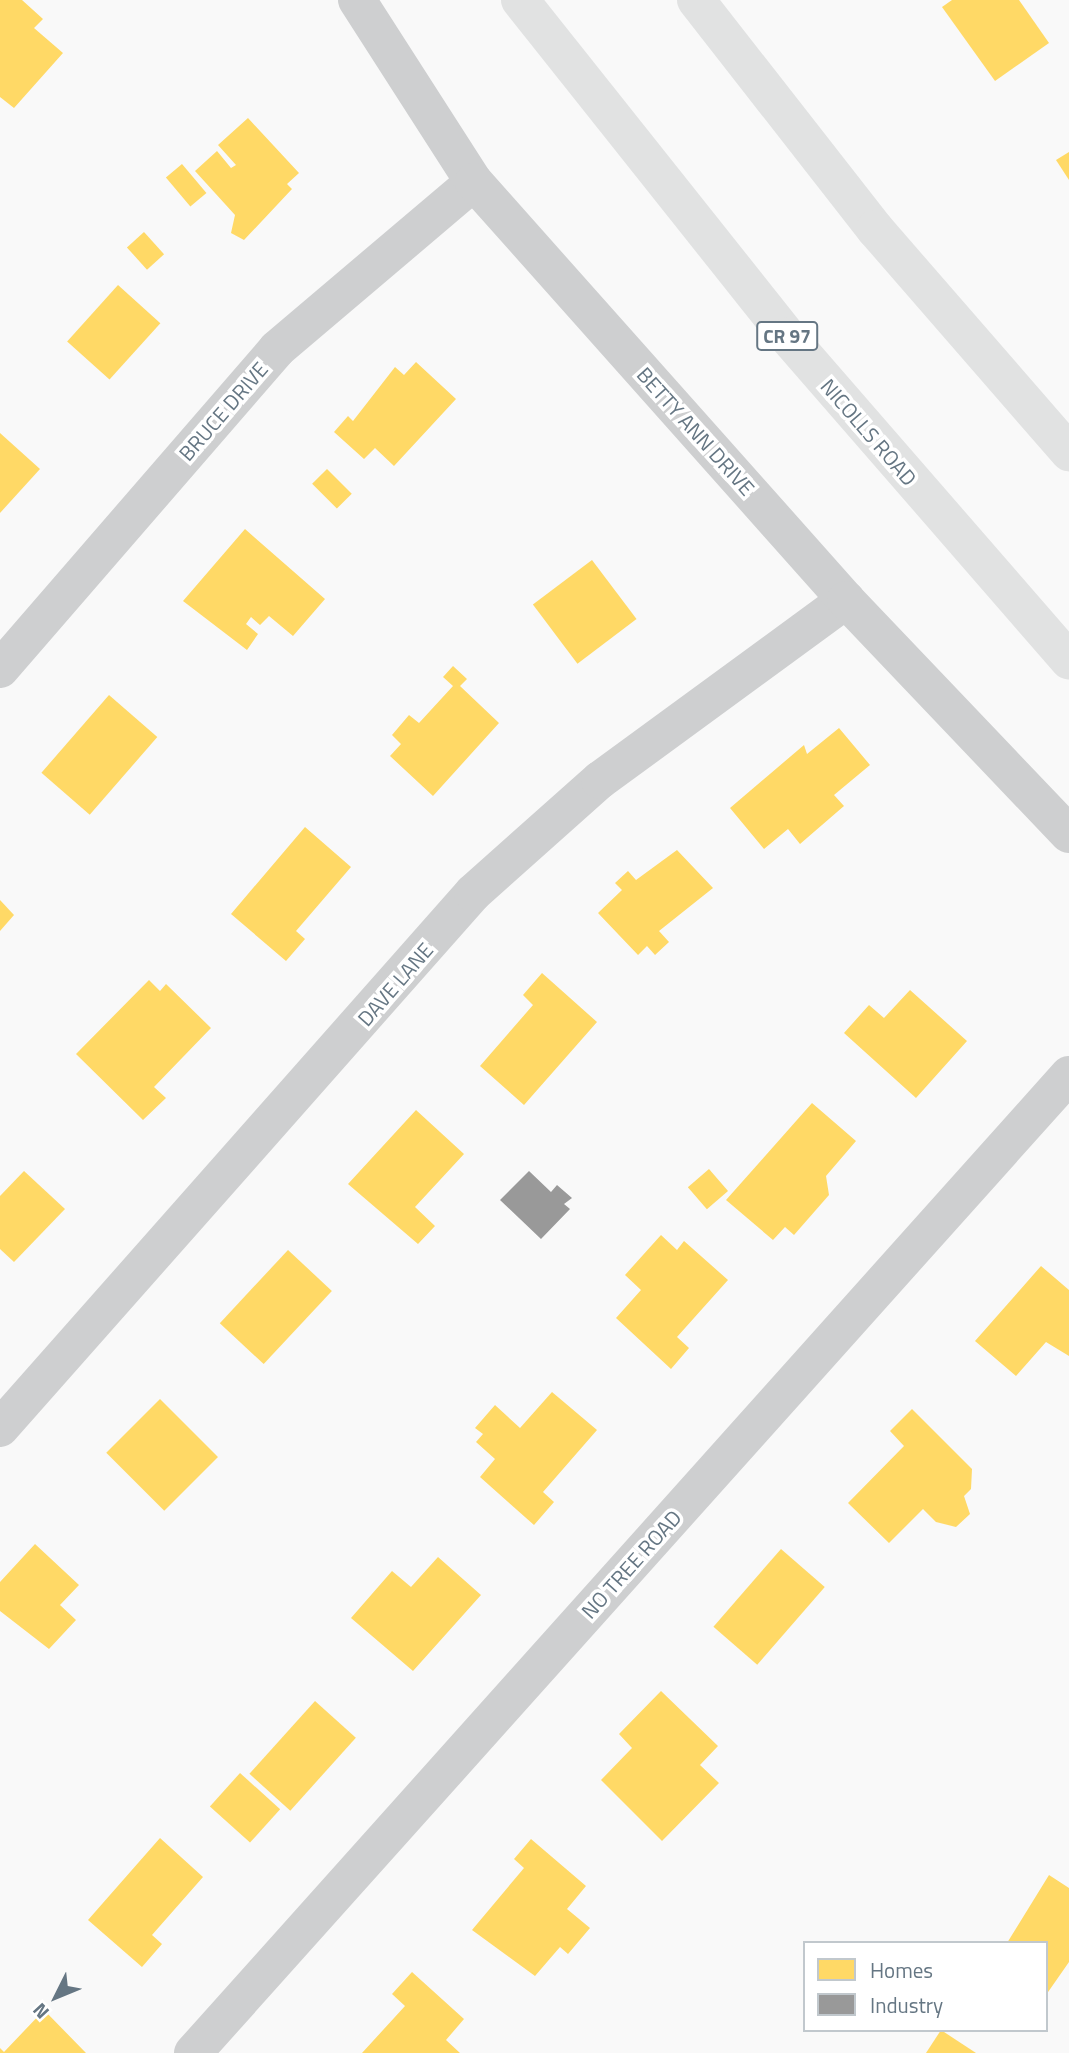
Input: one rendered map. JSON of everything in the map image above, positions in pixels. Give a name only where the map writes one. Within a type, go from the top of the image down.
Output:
[{"type":"highway","name":"NICOLLS ROAD","points":[[520,0],[786,336],[1069,660]]},
{"type":"highway","points":[[696,0],[875,229],[1069,452]]},
{"type":"street","name":"BETTY ANN DRIVE","points":[[358,0],[474,182],[846,600],[1069,834]]},
{"type":"street","name":"BRUCE DRIVE","points":[[0,669],[277,349],[474,182]]},
{"type":"street","name":"DAVE LANE","points":[[0,1428],[473,893],[600,780],[846,600]]},
{"type":"street","name":"NO TREE ROAD","points":[[193,2053],[1069,1075]]},
{"type":"building: Homes","points":[[0,0],[22,0],[43,19],[34,28],[63,53],[14,108],[0,97]]},
{"type":"building: Homes","points":[[952,0],[1019,0],[1049,43],[995,81],[942,7]]},
{"type":"building: Homes","points":[[248,118],[299,173],[287,184],[292,189],[244,240],[231,233],[235,215],[195,171],[217,151],[231,168],[236,165],[218,145]]},
{"type":"building: Homes","points":[[1069,152],[1069,180],[1056,160]]},
{"type":"building: Homes","points":[[182,164],[206,193],[190,207],[166,177]]},
{"type":"building: Homes","points":[[144,232],[164,254],[147,270],[127,247]]},
{"type":"building: Homes","points":[[118,285],[160,323],[110,380],[67,341]]},
{"type":"building: Homes","points":[[416,362],[456,399],[394,466],[375,448],[364,459],[334,432],[348,416],[353,421],[395,367],[404,375]]},
{"type":"building: Homes","points":[[0,433],[40,469],[0,513]]},
{"type":"building: Homes","points":[[327,469],[352,494],[337,509],[312,484]]},
{"type":"building: Homes","points":[[245,529],[325,599],[293,636],[269,616],[260,625],[251,617],[246,624],[258,634],[247,650],[183,601]]},
{"type":"building: Homes","points":[[592,560],[637,619],[577,664],[533,605]]},
{"type":"building: Homes","points":[[453,666],[467,679],[460,686],[499,723],[433,796],[390,756],[401,744],[392,735],[409,715],[419,723],[453,686],[443,677]]},
{"type":"building: Homes","points":[[109,695],[157,737],[90,815],[41,773]]},
{"type":"building: Homes","points":[[839,728],[870,765],[834,795],[844,806],[800,844],[788,829],[764,849],[730,808],[804,745],[807,754]]},
{"type":"building: Homes","points":[[305,827],[351,867],[296,931],[305,939],[286,961],[231,914]]},
{"type":"building: Homes","points":[[677,850],[713,888],[659,931],[669,942],[655,955],[647,946],[638,955],[598,913],[622,890],[615,883],[628,871],[636,880]]},
{"type":"building: Homes","points":[[0,900],[14,915],[0,931]]},
{"type":"building: Homes","points":[[542,973],[597,1022],[524,1105],[480,1066],[533,1005],[523,995]]},
{"type":"building: Homes","points":[[149,980],[160,991],[166,984],[211,1028],[154,1087],[166,1098],[143,1120],[76,1054]]},
{"type":"building: Homes","points":[[910,990],[967,1041],[916,1098],[844,1033],[869,1005],[884,1018]]},
{"type":"building: Homes","points":[[812,1103],[856,1141],[826,1176],[829,1195],[794,1235],[785,1227],[773,1240],[726,1200]]},
{"type":"building: Homes","points":[[416,1110],[464,1154],[415,1207],[435,1226],[418,1244],[348,1184]]},
{"type":"building: Homes","points":[[709,1169],[728,1191],[707,1209],[688,1187]]},
{"type":"building: Homes","points":[[24,1171],[65,1209],[14,1262],[0,1249],[0,1196]]},
{"type":"building: Homes","points":[[661,1235],[677,1250],[684,1241],[728,1280],[677,1337],[689,1348],[671,1369],[616,1318],[641,1290],[625,1275]]},
{"type":"building: Homes","points":[[288,1250],[332,1291],[264,1364],[220,1323]]},
{"type":"building: Homes","points":[[1041,1266],[1069,1290],[1069,1356],[1046,1342],[1016,1376],[975,1341]]},
{"type":"building: Homes","points":[[552,1392],[597,1430],[543,1492],[554,1502],[534,1525],[480,1477],[495,1459],[476,1442],[483,1434],[475,1428],[495,1405],[520,1428]]},
{"type":"building: Homes","points":[[160,1399],[218,1457],[164,1511],[106,1453]]},
{"type":"building: Homes","points":[[912,1409],[972,1469],[971,1489],[964,1496],[970,1514],[956,1527],[936,1522],[923,1509],[889,1543],[848,1503],[904,1446],[890,1431]]},
{"type":"building: Homes","points":[[35,1544],[79,1585],[60,1605],[76,1620],[49,1649],[0,1611],[0,1582]]},
{"type":"building: Homes","points":[[781,1549],[825,1587],[757,1665],[713,1627]]},
{"type":"building: Homes","points":[[438,1557],[481,1595],[413,1671],[351,1618],[392,1571],[411,1587]]},
{"type":"building: Homes","points":[[661,1691],[718,1746],[700,1765],[719,1783],[662,1841],[601,1780],[632,1748],[619,1734]]},
{"type":"building: Homes","points":[[315,1701],[356,1738],[290,1811],[249,1774]]},
{"type":"building: Homes","points":[[240,1773],[280,1809],[250,1843],[210,1806]]},
{"type":"building: Homes","points":[[160,1838],[203,1877],[152,1935],[162,1944],[142,1967],[88,1920]]},
{"type":"building: Homes","points":[[531,1839],[586,1886],[567,1909],[590,1928],[568,1954],[560,1947],[535,1976],[472,1930],[524,1868],[514,1859]]},
{"type":"building: Homes","points":[[1049,1875],[1069,1888],[1069,1962],[1048,1992],[1048,1941],[1008,1941]]},
{"type":"building: Homes","points":[[412,1972],[464,2019],[446,2040],[460,2053],[362,2053],[405,2006],[392,1994]]},
{"type":"building: Homes","points":[[44,2010],[86,2053],[0,2053],[0,2048],[4,2052]]},
{"type":"building: Homes","points":[[940,2032],[944,2032],[976,2053],[926,2053]]},
{"type":"building: Industry","points":[[529,1171],[551,1192],[557,1185],[572,1198],[564,1204],[570,1209],[541,1239],[500,1200]]}]
